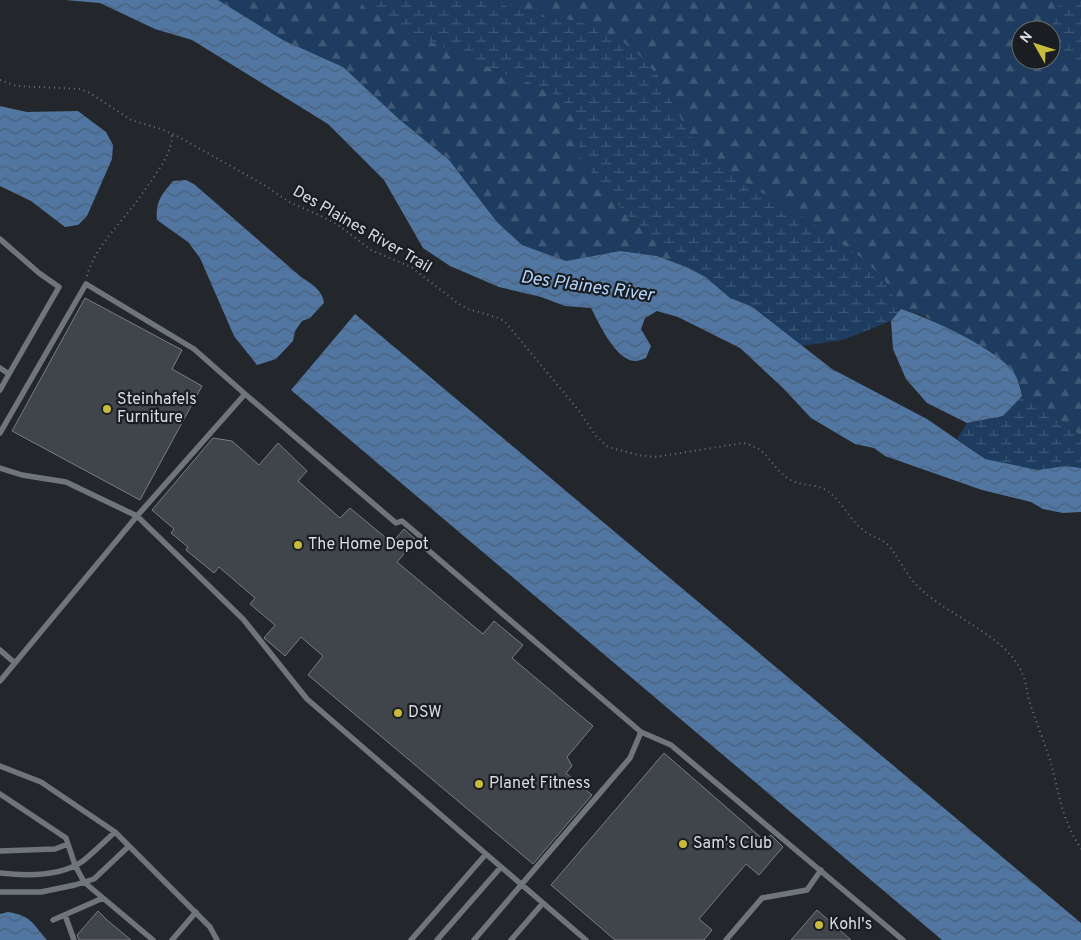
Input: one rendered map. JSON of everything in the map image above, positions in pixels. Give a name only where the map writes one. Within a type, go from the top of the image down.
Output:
[{"type":"lane","points":[[0,241],[39,273],[60,287],[0,390]]},
{"type":"lane","points":[[0,433],[86,284],[194,349],[396,523],[402,521],[421,537],[421,544],[641,732],[671,745],[903,940]]},
{"type":"lane","points":[[0,368],[9,374]]},
{"type":"lane","points":[[0,681],[137,516],[245,394]]},
{"type":"lane","points":[[0,468],[22,475],[66,482],[137,516],[242,619],[307,699],[586,940]]},
{"type":"lane","points":[[0,650],[15,663]]},
{"type":"lane","points":[[474,940],[630,758],[641,732]]},
{"type":"lane","points":[[0,766],[42,782],[115,832],[196,912],[210,927],[217,940]]},
{"type":"lane","points":[[0,794],[66,838],[75,865],[84,882],[152,940]]},
{"type":"lane","points":[[0,873],[34,875],[62,870],[81,862],[115,832]]},
{"type":"lane","points":[[0,851],[54,849],[68,844]]},
{"type":"lane","points":[[0,892],[41,892],[94,879],[129,846]]},
{"type":"lane","points":[[411,940],[486,854]]},
{"type":"lane","points":[[437,940],[501,867]]},
{"type":"lane","points":[[726,940],[762,898],[807,890],[821,870]]},
{"type":"lane","points":[[53,920],[103,898]]},
{"type":"lane","points":[[511,940],[543,903]]},
{"type":"lane","points":[[172,940],[196,912]]},
{"type":"lane","points":[[65,915],[74,940]]},
{"type":"path","name":"Des Plaines River Trail","points":[[0,80],[16,86],[80,89],[101,99],[131,120],[172,134],[266,186],[289,202],[338,225],[371,250],[411,267],[459,304],[504,322],[579,411],[596,436],[608,447],[638,456],[655,457],[743,443],[757,447],[765,453],[790,480],[824,488],[865,531],[886,544],[921,590],[933,600],[971,622],[1004,649],[1016,663],[1022,673],[1030,704],[1050,760],[1066,818],[1081,849]]},
{"type":"path","points":[[86,284],[90,268],[103,245],[164,162],[172,143],[172,134]]},
{"type":"green space","points":[[218,0],[361,0],[364,7],[500,72],[545,88],[569,107],[577,124],[580,156],[601,187],[629,217],[678,255],[689,268],[657,256],[620,251],[566,261],[522,245],[497,222],[449,160],[400,120],[343,67],[283,40]]},
{"type":"green space","points":[[361,0],[496,0],[508,7],[546,18],[571,20],[591,25],[622,41],[640,56],[658,76],[690,136],[711,159],[725,171],[802,216],[862,258],[884,279],[901,309],[891,321],[843,340],[801,346],[751,306],[730,298],[707,278],[689,268],[678,255],[629,217],[601,187],[580,156],[577,124],[569,107],[559,98],[545,88],[500,72],[410,33],[364,7]]},
{"type":"green space","points":[[496,0],[1062,0],[1053,20],[1011,20],[1011,70],[1061,70],[1061,52],[1070,58],[1081,61],[1081,436],[1038,403],[1022,396],[1020,385],[992,352],[922,315],[901,309],[884,279],[725,171],[690,136],[658,76],[591,25],[571,20],[546,18],[508,7]]},
{"type":"green space","points":[[1062,0],[1081,0],[1081,61],[1070,58],[1061,52],[1061,20],[1053,20]]},
{"type":"green space","points":[[1022,396],[1038,403],[1081,436],[1081,468],[1065,466],[1038,470],[985,459],[957,439],[967,423],[1003,416]]},
{"type":"water","name":"Des Plaines River","points":[[65,0],[218,0],[283,40],[343,67],[400,120],[449,160],[497,222],[522,245],[566,261],[620,251],[657,256],[689,268],[707,278],[730,298],[751,306],[832,369],[927,419],[985,459],[1038,470],[1065,466],[1081,468],[1081,512],[1063,513],[1043,509],[1031,502],[982,490],[885,456],[874,448],[855,444],[811,418],[783,388],[740,348],[678,317],[657,311],[645,318],[641,329],[651,346],[646,358],[635,361],[628,359],[614,348],[608,340],[591,308],[565,306],[541,297],[499,287],[450,266],[423,248],[384,180],[328,124],[192,40],[155,29],[100,3]]},
{"type":"water","points":[[0,106],[27,112],[78,111],[106,132],[113,145],[112,159],[87,216],[78,225],[65,227],[31,201],[0,186]]},
{"type":"water","points":[[186,180],[194,184],[319,291],[324,303],[310,318],[302,321],[295,331],[293,341],[276,359],[257,365],[234,336],[200,258],[188,242],[157,220],[158,203],[166,190],[173,181]]},
{"type":"water","points":[[901,309],[943,326],[989,351],[1012,371],[1018,381],[1022,396],[1003,416],[967,423],[927,403],[906,379],[893,349],[891,321]]},
{"type":"water","points":[[355,314],[1081,923],[1081,940],[942,940],[291,390]]},
{"type":"water","points":[[8,912],[27,918],[47,940],[0,940],[0,914]]},
{"type":"building","name":"Steinhafels Furniture","points":[[85,298],[182,350],[172,369],[202,386],[140,500],[12,431]]},
{"type":"building","points":[[213,438],[232,441],[259,465],[278,443],[307,471],[298,481],[340,518],[350,508],[392,543],[404,529],[416,540],[397,562],[483,634],[494,621],[523,645],[512,658],[593,726],[567,757],[572,766],[566,773],[592,795],[533,864],[308,675],[323,656],[301,637],[285,656],[264,638],[275,625],[250,604],[255,598],[219,567],[214,573],[186,550],[188,547],[171,533],[174,529],[152,510]]},
{"type":"building","name":"Sam's Club","points":[[664,753],[765,841],[771,835],[783,847],[759,875],[746,864],[699,919],[712,930],[704,940],[615,940],[551,885]]},
{"type":"building","name":"Kohl's","points":[[817,910],[851,940],[791,940]]},
{"type":"building","points":[[98,911],[131,940],[79,940],[77,935]]},
{"type":"place","name":"Steinhafels Furniture","points":[[107,409]]},
{"type":"place","name":"The Home Depot","points":[[298,545]]},
{"type":"place","name":"DSW","points":[[398,713]]},
{"type":"place","name":"Planet Fitness","points":[[479,784]]},
{"type":"place","name":"Sam's Club","points":[[683,844]]},
{"type":"place","name":"Kohl's","points":[[819,925]]}]
